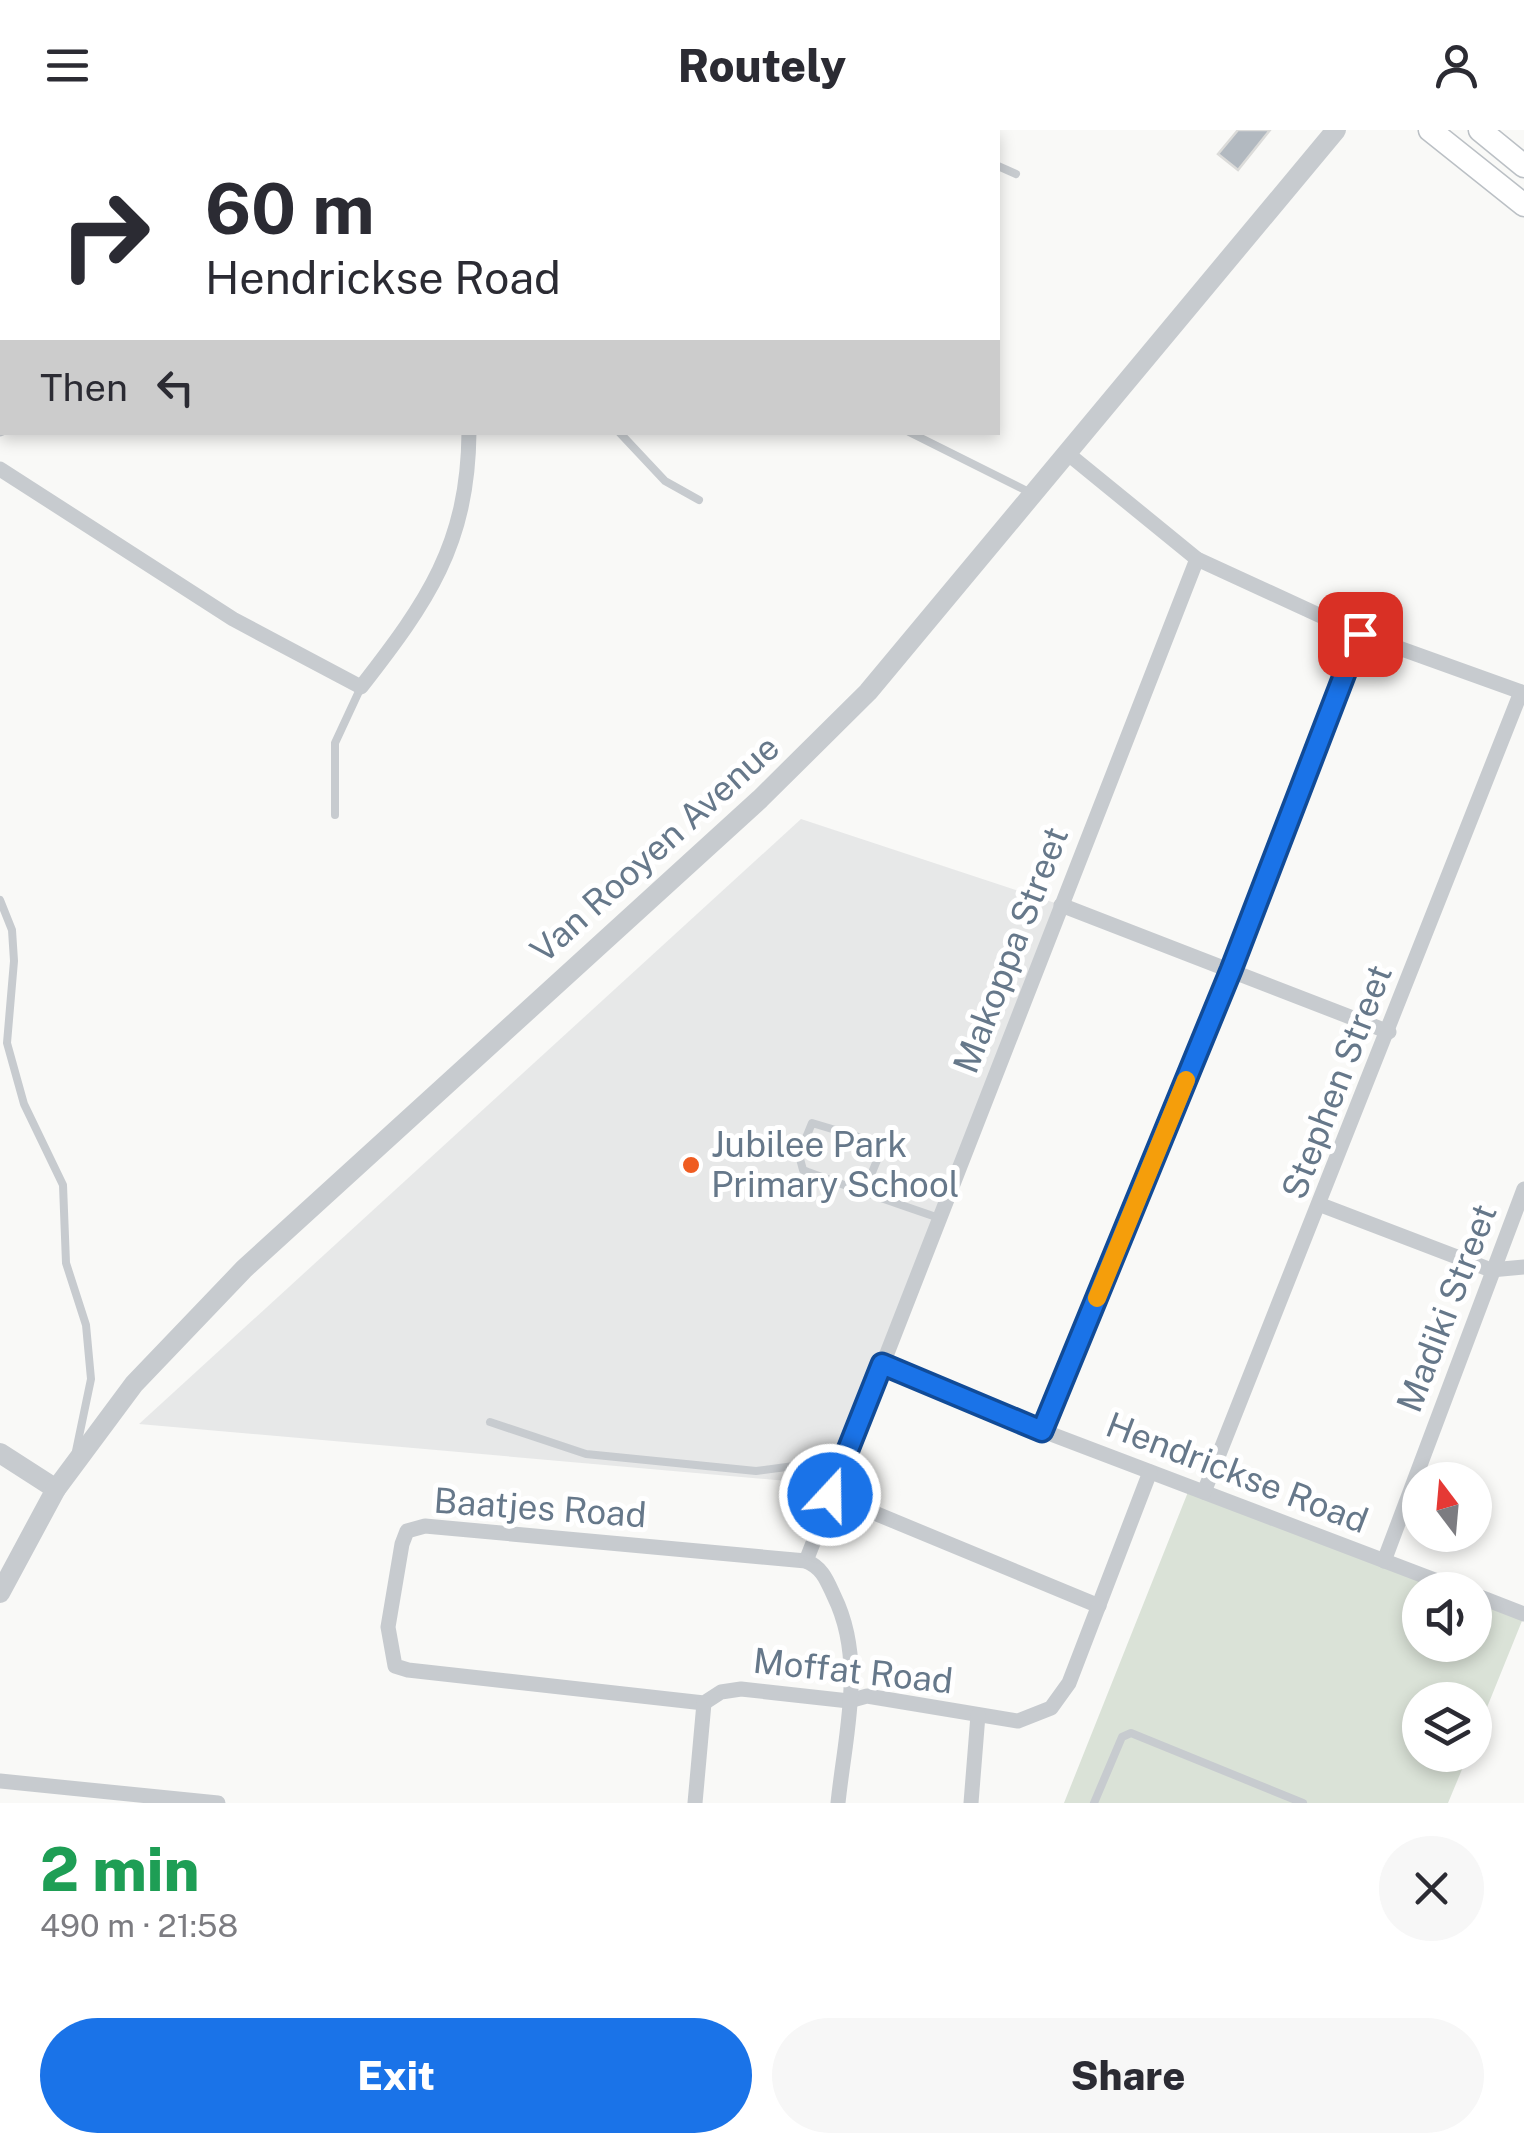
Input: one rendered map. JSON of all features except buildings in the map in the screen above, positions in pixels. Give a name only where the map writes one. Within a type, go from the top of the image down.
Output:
[{"type":"main road","points":[[1430,130],[1524,205]]},
{"type":"main road","points":[[1480,130],[1524,166]]},
{"type":"street","name":"Van Rooyen Avenue","points":[[0,1593],[56,1489],[134,1384],[244,1269],[827,735],[868,692],[1336,130]]},
{"type":"street","points":[[0,469],[233,619],[362,687],[422,608],[449,550],[464,500],[469,435]]},
{"type":"street","points":[[1067,453],[1197,558],[1360,634],[1522,692]]},
{"type":"street","name":"Makoppa Street","points":[[806,1561],[1197,558]]},
{"type":"street","points":[[1042,1431],[1231,970],[1360,634]]},
{"type":"street","name":"Stephen Street","points":[[1204,1492],[1522,692]]},
{"type":"street","points":[[1061,905],[1389,1032]]},
{"type":"street","name":"Madiki Street","points":[[1384,1561],[1524,1189]]},
{"type":"street","points":[[1321,1205],[1491,1270],[1524,1267]]},
{"type":"street","name":"Hendrickse Road","points":[[882,1364],[1042,1431],[1413,1572]]},
{"type":"street","points":[[0,1453],[56,1489]]},
{"type":"street","name":"Moffat Road","points":[[395,1666],[704,1703],[721,1692],[741,1689],[849,1700],[884,1697],[1018,1722],[1051,1708],[1077,1666],[1150,1472]]},
{"type":"street","points":[[830,1495],[1099,1606]]},
{"type":"street","name":"Baatjes Road","points":[[395,1666],[388,1627],[402,1544],[407,1531],[425,1526],[806,1561]]},
{"type":"street","points":[[806,1561],[822,1572],[849,1634],[854,1665],[838,1803]]},
{"type":"street","points":[[1492,1602],[1524,1614]]},
{"type":"street","points":[[695,1803],[704,1703]]},
{"type":"street","points":[[971,1803],[978,1714]]},
{"type":"street","points":[[0,1781],[218,1803]]},
{"type":"lane","points":[[1000,167],[1016,174]]},
{"type":"lane","points":[[622,435],[665,481],[700,500]]},
{"type":"lane","points":[[915,435],[1033,494]]},
{"type":"lane","points":[[335,815],[335,742],[362,687]]},
{"type":"lane","points":[[0,900],[12,930],[14,961],[7,1042],[24,1104],[63,1184],[66,1263],[86,1325],[91,1378],[74,1461]]},
{"type":"lane","points":[[864,1192],[879,1143],[812,1123],[799,1155],[803,1170],[864,1192],[939,1218]]},
{"type":"lane","points":[[490,1422],[586,1454],[756,1471],[794,1466],[837,1478]]},
{"type":"lane","points":[[1094,1803],[1122,1737],[1131,1733],[1302,1803]]},
{"type":"shaded area","name":"Jubilee Park Primary School","points":[[801,819],[1061,905],[833,1485],[139,1424]]},
{"type":"shaded area","points":[[1190,1487],[1414,1572],[1402,1572],[1402,1662],[1492,1662],[1492,1602],[1524,1616],[1492,1695],[1492,1682],[1402,1682],[1402,1772],[1461,1772],[1448,1803],[1064,1803]]},
{"type":"slow traffic","points":[[1097,1298],[1186,1080]]},
{"type":"place","name":"Jubilee Park Primary School","points":[[691,1165]]},
{"type":"route","points":[[830,1495],[882,1364],[1042,1431],[1231,970],[1360,634]]}]
